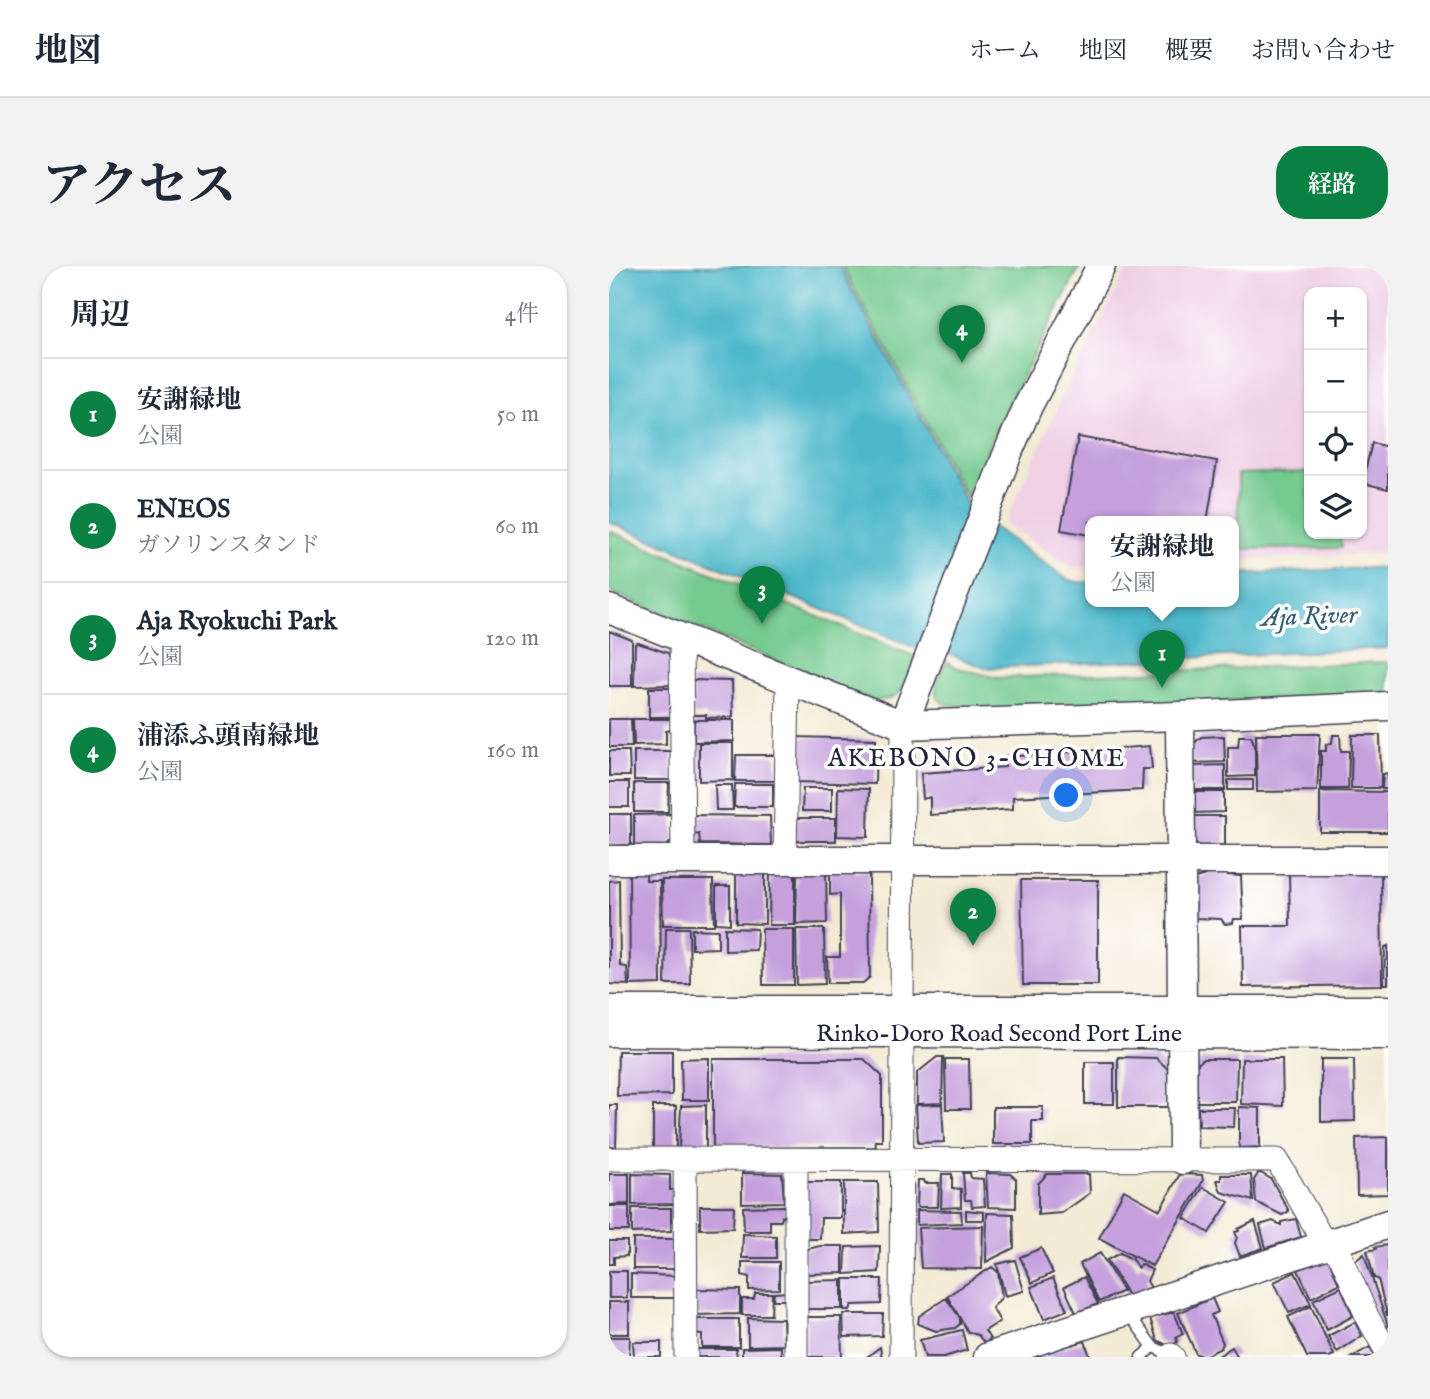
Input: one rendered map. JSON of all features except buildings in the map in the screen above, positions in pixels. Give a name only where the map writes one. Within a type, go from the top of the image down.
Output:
[{"type":"street","points":[[901,1357],[903,725],[986,507],[1028,406],[1101,266]]},
{"type":"street","points":[[609,609],[903,725],[1388,706]]},
{"type":"street","points":[[681,638],[683,860]]},
{"type":"street","points":[[785,860],[788,681]]},
{"type":"street","points":[[1181,716],[1183,1160]]},
{"type":"street","points":[[609,860],[1388,860]]},
{"type":"street","name":"Rinko-Doro Road Second Port Line","points":[[609,1010],[901,1022]]},
{"type":"street","name":"Rinko-Doro Road Second Port Line","points":[[609,1032],[901,1022],[1181,1021],[1388,1010]]},
{"type":"street","name":"Rinko-Doro Road Second Port Line","points":[[1181,1021],[1388,1035]]},
{"type":"street","points":[[609,1159],[1277,1160],[1327,1243],[1341,1257],[1367,1316],[1388,1354]]},
{"type":"street","points":[[685,1160],[685,1357]]},
{"type":"street","points":[[796,1160],[796,1357]]},
{"type":"street","points":[[988,1357],[1388,1224]]},
{"type":"lane","points":[[1127,1311],[1168,1354]]},
{"type":"lane","points":[[1141,1357],[1168,1354]]},
{"type":"shaded area","points":[[1128,266],[1388,266],[1388,553],[1239,560],[1239,516],[1085,516],[1085,567],[1073,568],[1005,523],[1064,393]]},
{"type":"green space","points":[[842,266],[1080,266],[998,424],[967,497]]},
{"type":"green space","points":[[1304,472],[1304,539],[1340,539],[1341,548],[1239,549],[1238,474]]},
{"type":"green space","points":[[609,531],[916,657],[907,682],[892,698],[873,701],[609,591]]},
{"type":"green space","points":[[946,661],[958,668],[998,678],[1388,662],[1388,694],[966,714],[966,706],[944,703],[936,694],[938,680]]},
{"type":"water","name":"Aja River","points":[[609,266],[839,266],[971,511],[1067,579],[1085,582],[1085,607],[1239,607],[1239,574],[1388,567],[1388,648],[985,668],[919,642],[916,648],[609,522]]},
{"type":"place","name":"浦添ふ頭南緑地","points":[[962,363]]},
{"type":"place","name":"Aja Ryokuchi Park","points":[[762,624]]},
{"type":"place","name":"安謝緑地","points":[[1162,688]]},
{"type":"place","name":"ENEOS","points":[[973,946]]},
{"type":"district","name":"AKEBONO 3-CHOME","points":[[977,757]]}]
